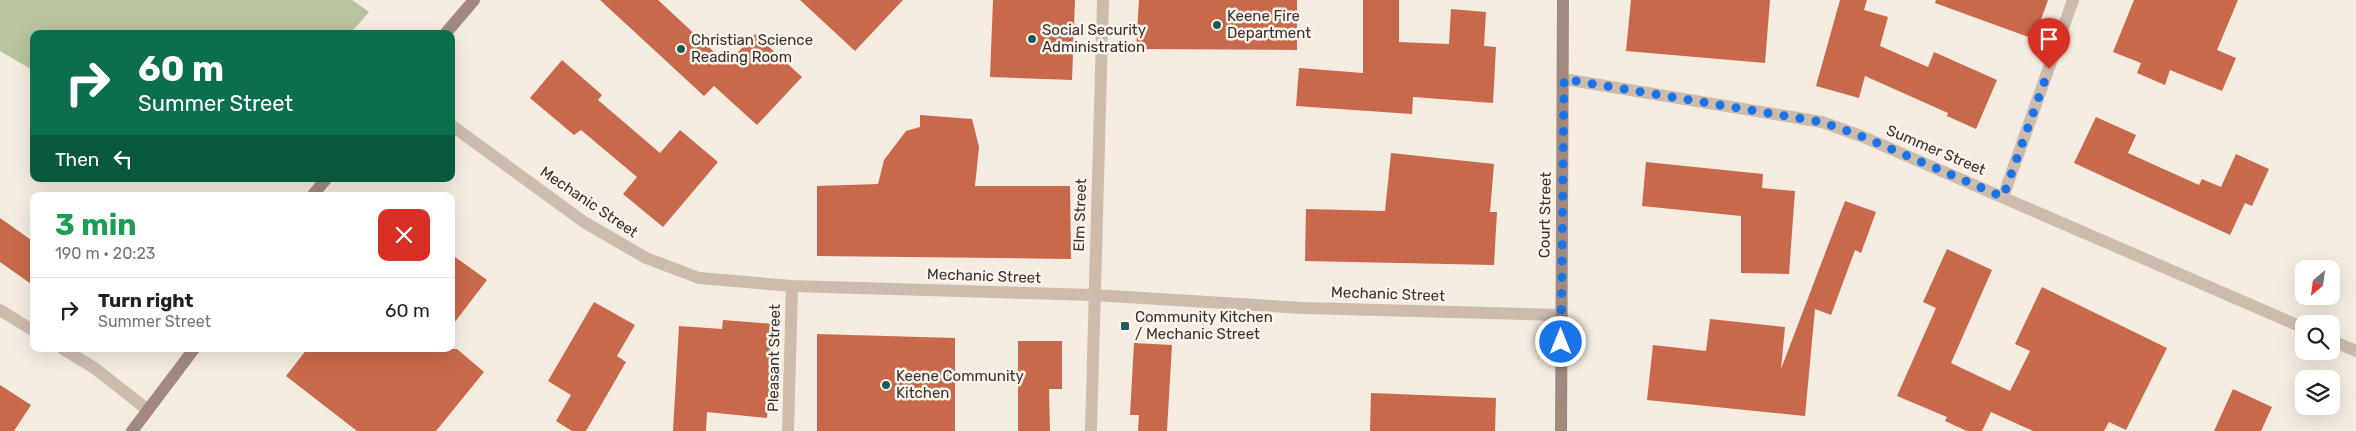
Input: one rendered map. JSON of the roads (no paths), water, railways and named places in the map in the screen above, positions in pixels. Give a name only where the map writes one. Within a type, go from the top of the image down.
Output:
[{"type":"main road","points":[[448,30],[474,0]]},
{"type":"main road","name":"Court Street","points":[[1561,431],[1563,0]]},
{"type":"main road","points":[[315,192],[324,182]]},
{"type":"main road","points":[[132,431],[192,352]]},
{"type":"street","name":"Elm Street","points":[[1091,431],[1103,0]]},
{"type":"street","points":[[2003,197],[2073,0]]},
{"type":"street","name":"Summer Street","points":[[1564,79],[1822,122],[1861,136],[2295,324]]},
{"type":"street","name":"Mechanic Street","points":[[455,127],[584,222],[646,258],[699,278],[792,286],[1094,295],[1304,308],[1561,315]]},
{"type":"street","name":"Pleasant Street","points":[[788,431],[792,286]]},
{"type":"street","points":[[0,310],[30,329]]},
{"type":"street","points":[[2340,344],[2356,351]]},
{"type":"street","points":[[68,352],[93,367],[148,410]]},
{"type":"place","name":"Keene Fire Department","points":[[1217,25]]},
{"type":"place","name":"Social Security Administration","points":[[1032,39]]},
{"type":"place","name":"Christian Science Reading Room","points":[[681,49]]},
{"type":"place","name":"Community Kitchen / Mechanic Street","points":[[1125,326]]},
{"type":"place","name":"Keene Community Kitchen","points":[[886,385]]}]
